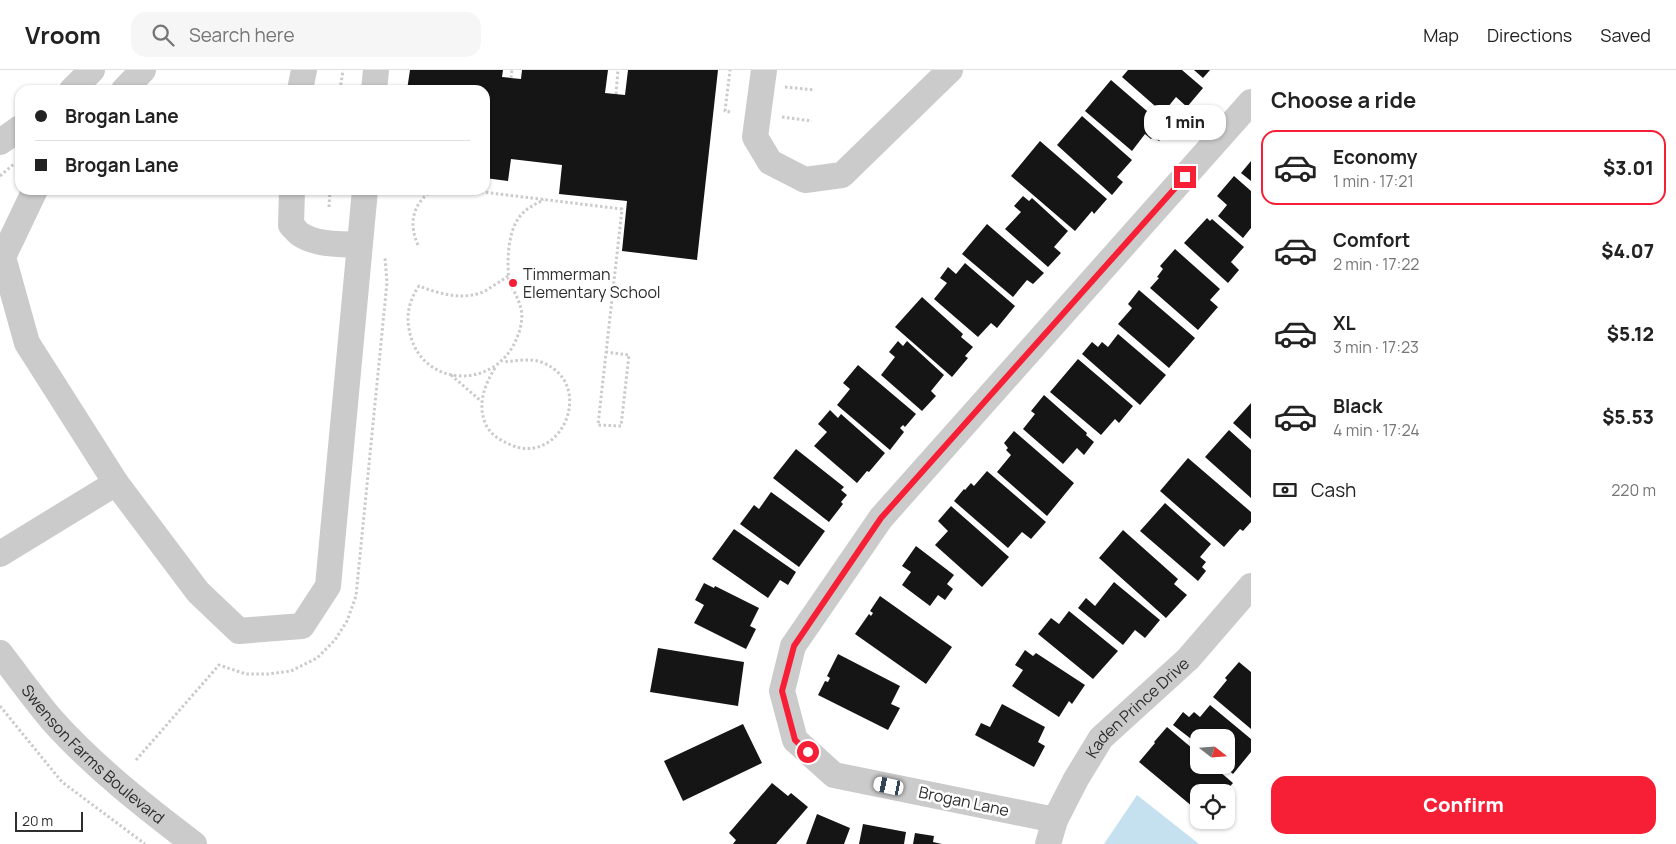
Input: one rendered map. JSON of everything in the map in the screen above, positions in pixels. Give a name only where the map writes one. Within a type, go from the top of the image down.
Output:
[{"type":"street","points":[[77,85],[92,70]]},
{"type":"street","points":[[129,85],[143,70]]},
{"type":"street","points":[[301,85],[304,70]]},
{"type":"street","points":[[374,85],[376,70]]},
{"type":"street","points":[[772,78],[755,137],[770,162],[805,180],[842,175],[950,70]]},
{"type":"street","name":"Brogan Lane","points":[[1051,832],[834,775],[795,740],[782,691],[794,646],[881,518],[1251,102]]},
{"type":"street","points":[[0,142],[15,132]]},
{"type":"street","points":[[33,195],[3,257],[27,343],[116,483],[198,592],[238,631],[302,626],[328,586],[365,195]]},
{"type":"street","points":[[292,195],[291,225],[301,236],[321,242],[360,245]]},
{"type":"street","points":[[0,554],[116,483]]},
{"type":"street","name":"Kaden Prince Drive","points":[[1051,832],[1076,779],[1101,738],[1188,659],[1251,586]]},
{"type":"street","name":"Swenson Farms Boulevard","points":[[0,653],[53,720],[87,754],[148,810],[194,844]]},
{"type":"path","points":[[340,85],[342,70]]},
{"type":"path","points":[[511,78],[512,70]]},
{"type":"path","points":[[616,94],[618,70]]},
{"type":"path","points":[[730,70],[725,112],[730,112]]},
{"type":"path","points":[[772,78],[816,90]]},
{"type":"path","points":[[777,117],[812,121]]},
{"type":"path","points":[[0,176],[15,163]]},
{"type":"path","points":[[490,193],[622,209],[606,352],[598,425],[621,426],[630,355],[606,352]]},
{"type":"path","points":[[329,207],[330,195]]},
{"type":"path","points":[[418,245],[412,224],[413,215],[426,195]]},
{"type":"path","points":[[508,276],[483,292],[467,296],[448,295],[420,286],[414,294],[408,316],[414,349],[441,373],[461,377],[484,373],[502,362],[514,347],[520,328],[522,310],[508,276],[507,266],[513,230],[520,216],[532,205],[544,199]]},
{"type":"path","points":[[497,365],[486,386],[482,402],[481,413],[487,428],[498,439],[512,446],[528,448],[544,444],[559,433],[567,420],[570,405],[567,386],[556,371],[540,362],[524,360],[502,362]]},
{"type":"path","points":[[451,375],[482,402]]},
{"type":"path","points":[[0,706],[62,782],[145,844]]},
{"type":"water","points":[[1137,795],[1199,844],[1104,844]]},
{"type":"building","points":[[410,70],[503,70],[502,77],[521,79],[522,70],[608,70],[605,93],[625,95],[628,70],[718,70],[697,260],[622,251],[627,201],[559,194],[562,165],[511,159],[508,181],[490,179],[490,85],[408,85]]},
{"type":"building","points":[[1128,70],[1182,70],[1203,88],[1187,107],[1176,97],[1163,113],[1122,77]]},
{"type":"building","points":[[1194,70],[1210,70],[1203,78]]},
{"type":"building","points":[[1111,80],[1169,130],[1159,141],[1153,137],[1151,139],[1145,134],[1132,151],[1085,111]]},
{"type":"building","points":[[1082,116],[1132,160],[1117,177],[1123,182],[1112,195],[1057,145]]},
{"type":"building","points":[[1040,141],[1107,199],[1094,214],[1092,211],[1075,231],[1011,176]]},
{"type":"building","points":[[1251,161],[1251,181],[1241,173]]},
{"type":"building","points":[[1234,176],[1251,191],[1251,228],[1243,238],[1218,216],[1227,205],[1217,196]]},
{"type":"building","points":[[1023,196],[1029,201],[1032,198],[1068,231],[1054,247],[1061,253],[1048,267],[1005,229],[1021,212],[1014,206]]},
{"type":"building","points":[[1207,218],[1210,221],[1212,219],[1244,247],[1231,262],[1239,270],[1228,283],[1184,243]]},
{"type":"building","points":[[987,224],[1044,273],[1033,284],[1027,280],[1013,297],[962,254]]},
{"type":"building","points":[[1175,249],[1220,289],[1210,300],[1218,307],[1198,330],[1150,288],[1159,278],[1157,277],[1163,269],[1160,266]]},
{"type":"building","points":[[965,263],[1015,306],[997,328],[991,323],[978,337],[934,299],[947,283],[940,278],[948,267],[956,274]]},
{"type":"building","points":[[1139,290],[1195,338],[1169,368],[1118,324],[1132,308],[1128,304]]},
{"type":"building","points":[[922,297],[963,334],[961,337],[973,347],[965,356],[968,358],[952,377],[895,327]]},
{"type":"building","points":[[1118,334],[1166,375],[1140,405],[1082,354],[1092,342],[1098,347],[1102,342],[1108,347]]},
{"type":"building","points":[[898,341],[903,346],[907,341],[944,375],[931,391],[936,396],[922,411],[881,375],[895,357],[889,352]]},
{"type":"building","points":[[1078,359],[1133,406],[1119,423],[1115,419],[1101,435],[1050,392]]},
{"type":"building","points":[[858,365],[916,414],[905,427],[903,425],[900,428],[904,432],[890,450],[837,405],[850,389],[843,383]]},
{"type":"building","points":[[1044,395],[1087,433],[1086,435],[1094,442],[1084,455],[1077,448],[1063,464],[1023,429],[1035,414],[1031,411]]},
{"type":"building","points":[[1251,403],[1251,439],[1233,423]]},
{"type":"building","points":[[830,410],[838,418],[841,414],[885,453],[857,483],[814,446],[827,432],[818,424]]},
{"type":"building","points":[[1229,430],[1251,450],[1251,498],[1205,457]]},
{"type":"building","points":[[1014,431],[1074,483],[1047,516],[997,472],[1011,455],[1006,450],[1008,448],[1004,443]]},
{"type":"building","points":[[796,449],[844,487],[841,490],[847,495],[841,502],[843,504],[829,522],[773,478]]},
{"type":"building","points":[[1188,458],[1251,512],[1251,522],[1243,531],[1240,529],[1224,547],[1160,491]]},
{"type":"building","points":[[987,471],[1046,522],[1031,539],[1022,532],[1008,548],[954,501],[971,483],[974,486]]},
{"type":"building","points":[[771,492],[825,531],[799,567],[740,524],[754,505],[759,509]]},
{"type":"building","points":[[1165,503],[1211,544],[1200,557],[1206,562],[1202,567],[1206,571],[1198,581],[1140,531]]},
{"type":"building","points":[[951,506],[1009,557],[982,587],[935,545],[948,531],[938,521]]},
{"type":"building","points":[[734,529],[796,572],[788,585],[780,580],[768,598],[712,559]]},
{"type":"building","points":[[1123,530],[1178,579],[1174,584],[1187,595],[1166,618],[1099,558]]},
{"type":"building","points":[[916,546],[954,575],[947,584],[953,589],[945,600],[938,595],[930,606],[902,585],[911,572],[902,566]]},
{"type":"building","points":[[1114,582],[1160,620],[1145,638],[1135,630],[1123,645],[1078,608],[1086,598],[1095,606]]},
{"type":"building","points":[[704,583],[714,588],[715,586],[759,608],[750,626],[756,629],[746,649],[694,623],[704,605],[695,600]]},
{"type":"building","points":[[880,596],[952,647],[926,684],[855,634],[869,614],[871,616],[873,613],[870,611]]},
{"type":"building","points":[[1069,611],[1118,651],[1093,679],[1038,634],[1051,618],[1059,624]]},
{"type":"building","points":[[658,648],[744,662],[738,706],[650,692]]},
{"type":"building","points":[[1025,650],[1033,656],[1036,653],[1085,685],[1072,704],[1069,701],[1059,717],[1012,686],[1023,670],[1015,665]]},
{"type":"building","points":[[838,654],[900,686],[891,704],[900,708],[888,730],[818,695],[825,681],[828,682],[830,678],[827,676]]},
{"type":"building","points":[[1239,662],[1251,672],[1251,729],[1213,697],[1227,680],[1225,678]]},
{"type":"building","points":[[1002,704],[1045,727],[1038,742],[1045,746],[1034,767],[975,735],[981,723],[990,727]]},
{"type":"building","points":[[1210,705],[1251,739],[1251,752],[1235,772],[1235,729],[1190,729],[1190,738],[1173,725],[1183,712],[1189,717],[1194,712],[1200,717]]},
{"type":"building","points":[[743,724],[762,763],[683,801],[664,761]]},
{"type":"building","points":[[1167,727],[1190,746],[1190,774],[1222,774],[1233,783],[1190,784],[1190,804],[1139,762]]},
{"type":"building","points":[[772,783],[788,796],[791,793],[808,807],[776,844],[733,844],[736,840],[729,833]]},
{"type":"building","points":[[817,814],[850,828],[844,844],[806,844]]},
{"type":"building","points":[[863,824],[906,832],[904,844],[859,844]]},
{"type":"building","points":[[915,833],[934,836],[933,842],[942,844],[913,844]]},
{"type":"place","name":"Timmerman Elementary School","points":[[513,283]]},
{"type":"route","points":[[808,752],[795,740],[782,691],[794,646],[881,518],[1185,177]]}]
